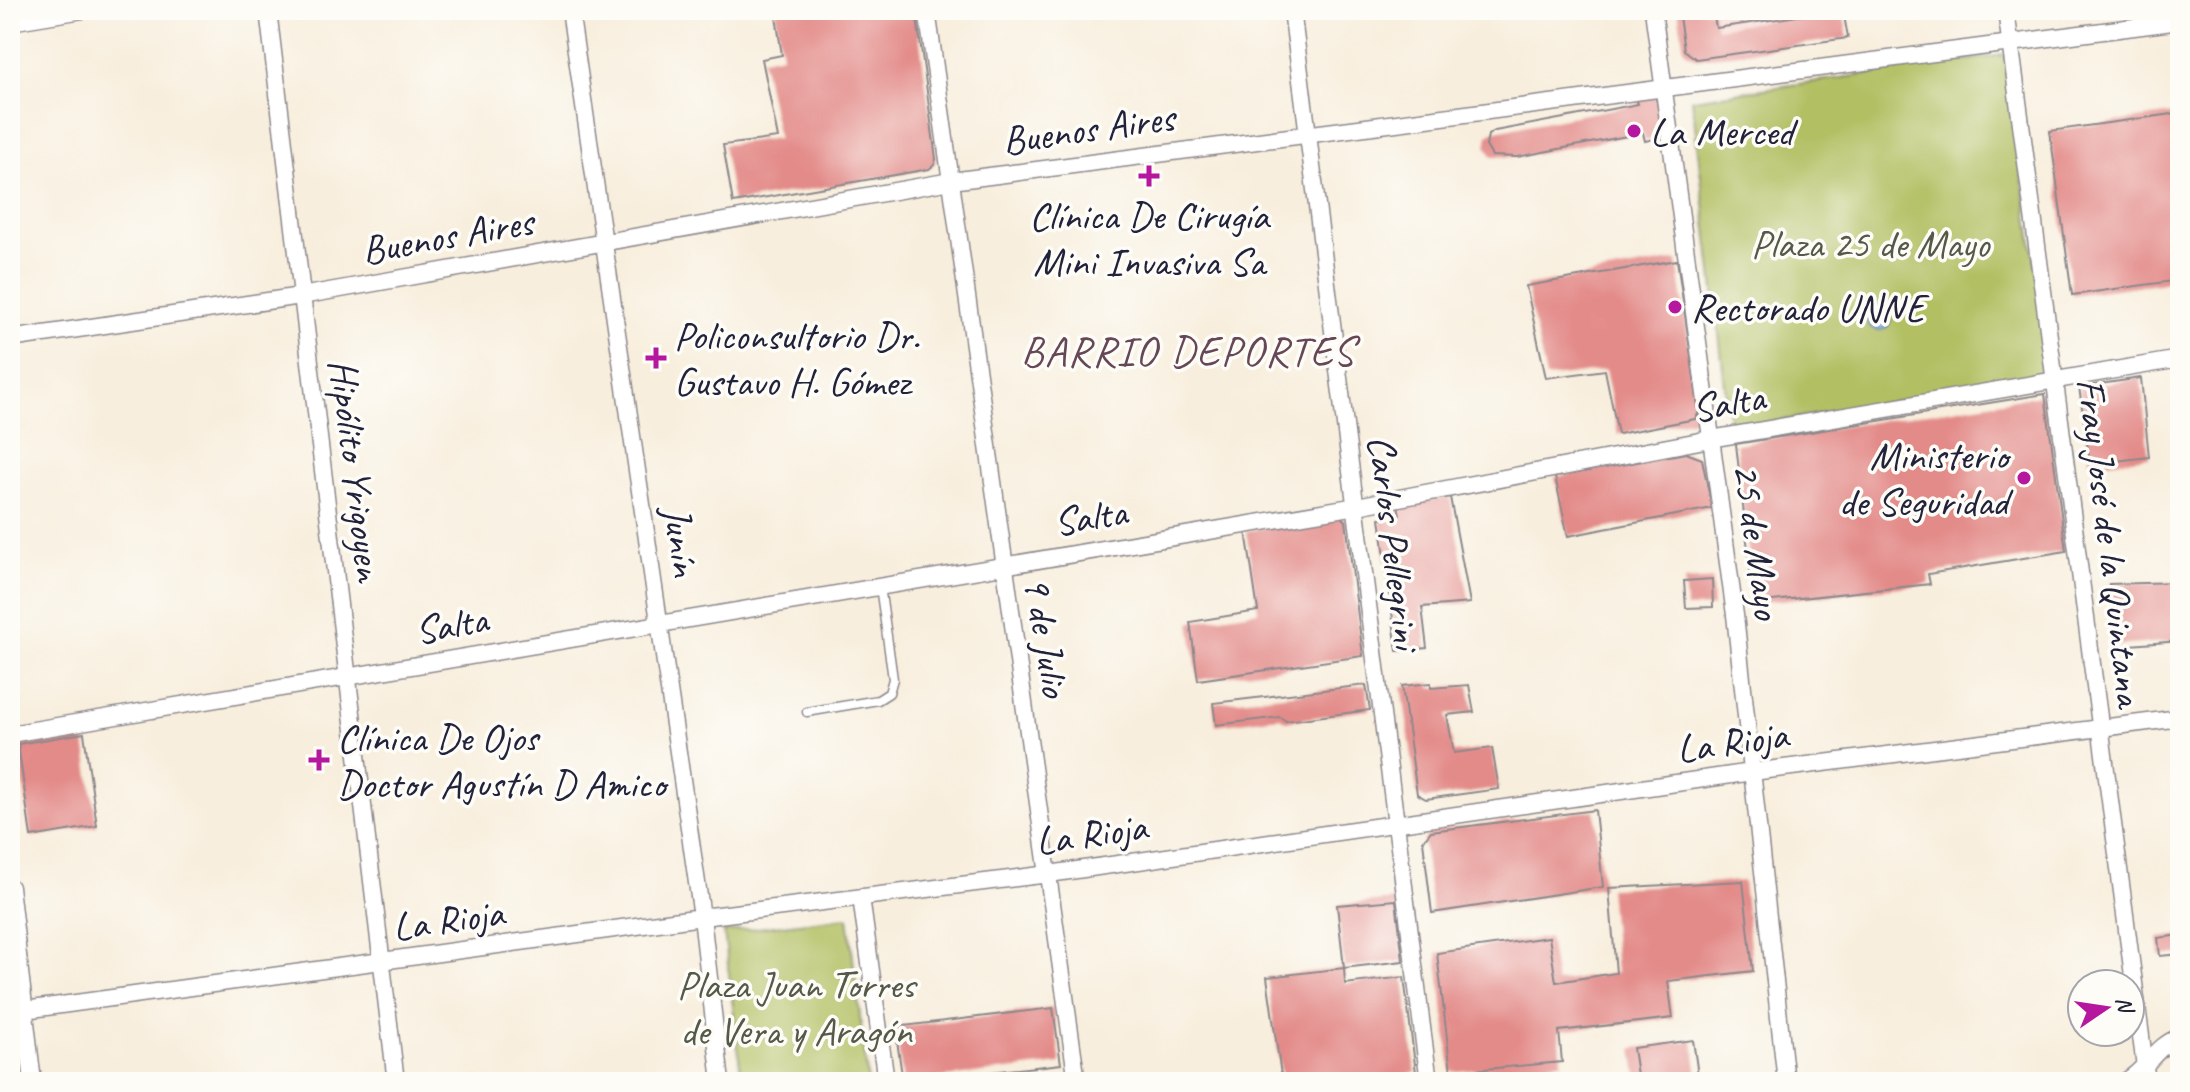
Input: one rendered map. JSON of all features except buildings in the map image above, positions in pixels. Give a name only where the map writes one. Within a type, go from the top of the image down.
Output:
[{"type":"street","points":[[10,22],[83,10]]},
{"type":"street","name":"Hipólito Yrigoyen","points":[[268,10],[396,1082]]},
{"type":"street","name":"Junín","points":[[570,10],[702,917],[721,1082]]},
{"type":"street","name":"9 de Julio","points":[[927,10],[1002,565],[1077,1082]]},
{"type":"street","name":"Carlos Pellegrini","points":[[1292,10],[1429,1082]]},
{"type":"street","name":"25 de Mayo","points":[[1653,10],[1735,615],[1786,1082]]},
{"type":"street","name":"Fray José de la Quintana","points":[[2006,10],[2146,1074]]},
{"type":"street","name":"Buenos Aires","points":[[10,339],[301,296],[951,181],[2180,21]]},
{"type":"street","name":"Salta","points":[[10,734],[1357,506],[1710,439],[2180,359]]},
{"type":"street","name":"La Rioja","points":[[17,1011],[702,917],[1049,874],[1752,772],[2180,718]]},
{"type":"street","points":[[10,887],[17,1011],[33,1082]]},
{"type":"street","points":[[861,897],[886,1082]]},
{"type":"street","points":[[2124,1082],[2146,1074],[2163,1043],[2180,1037]]},
{"type":"lane","points":[[807,712],[878,700],[889,693],[893,679],[880,585]]},
{"type":"shaded area","points":[[1678,10],[1843,10],[1848,38],[1696,59],[1684,50]]},
{"type":"green space","name":"Plaza 25 de Mayo","points":[[2004,55],[2052,376],[1730,429],[1692,99]]},
{"type":"green space","name":"Plaza Juan Torres de Vera y Aragón","points":[[848,917],[868,1082],[742,1082],[724,932]]},
{"type":"water","points":[[1879,306],[1890,313],[1891,318],[1884,329],[1879,330],[1868,323],[1867,318],[1874,307]]},
{"type":"place","name":"La Merced","points":[[1634,131]]},
{"type":"place","name":"Clínica De Cirugía Mini Invasiva Sa","points":[[1149,176]]},
{"type":"place","name":"Rectorado UNNE","points":[[1675,307]]},
{"type":"place","name":"Policonsultorio Dr. Gustavo H. Gómez","points":[[656,358]]},
{"type":"place","name":"Ministerio de Seguridad","points":[[2024,478]]},
{"type":"place","name":"Clínica De Ojos Doctor Agustín D Amico","points":[[319,760]]},
{"type":"district","name":"BARRIO DEPORTES","points":[[1188,350]]}]
